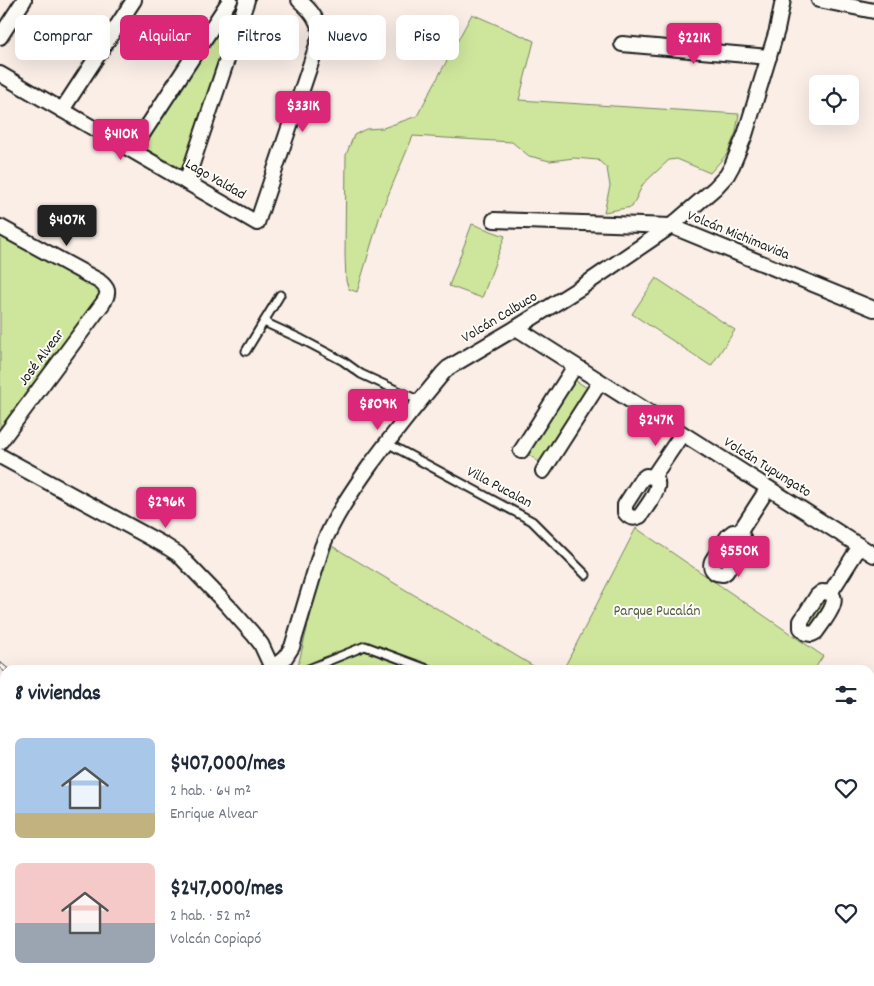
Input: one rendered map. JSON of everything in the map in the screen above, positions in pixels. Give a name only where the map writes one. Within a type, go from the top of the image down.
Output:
[{"type":"street","points":[[0,37],[24,0]]},
{"type":"street","points":[[62,110],[134,0]]},
{"type":"street","points":[[132,150],[230,0]]},
{"type":"street","points":[[186,182],[248,0]]},
{"type":"street","name":"Lago Yaldad","points":[[0,74],[257,223],[321,34],[317,19],[299,0]]},
{"type":"street","name":"Volcán Calbuco","points":[[277,665],[285,658],[292,647],[322,547],[341,508],[387,444],[448,368],[583,286],[671,226],[715,188],[727,175],[746,135],[777,30],[783,0]]},
{"type":"street","points":[[819,0],[874,11]]},
{"type":"street","points":[[622,44],[769,57]]},
{"type":"street","name":"Volcán Michimavida","points":[[494,220],[671,226],[874,310]]},
{"type":"street","name":"José Alvear","points":[[0,227],[99,281],[105,286],[107,291],[103,303],[0,442]]},
{"type":"street","name":"Volcán Tupungato","points":[[516,328],[874,556]]},
{"type":"street","points":[[521,451],[575,366]]},
{"type":"street","points":[[543,471],[600,382]]},
{"type":"street","points":[[653,477],[682,434]]},
{"type":"street","points":[[0,456],[164,544],[178,554],[230,607],[253,634],[261,644],[270,665]]},
{"type":"street","points":[[739,533],[768,488]]},
{"type":"street","points":[[830,593],[860,546]]},
{"type":"lane","points":[[246,351],[280,295]]},
{"type":"lane","points":[[264,322],[343,361],[361,374],[420,401]]},
{"type":"lane","name":"Villa Pucalan","points":[[387,444],[532,521],[586,575]]},
{"type":"lane","points":[[318,665],[365,646],[416,665]]},
{"type":"green space","points":[[234,0],[241,0],[236,15],[224,15]]},
{"type":"green space","points":[[472,14],[534,41],[519,100],[739,114],[736,132],[727,154],[710,173],[677,159],[669,160],[643,184],[632,207],[604,212],[610,186],[607,168],[598,160],[574,158],[550,161],[529,156],[512,142],[413,136],[381,212],[357,292],[349,289],[346,281],[345,255],[346,155],[354,135],[366,129],[383,128],[417,116],[447,60],[459,60],[459,38]]},
{"type":"green space","points":[[219,23],[219,60],[221,60],[184,170],[139,145],[195,60],[209,60],[209,38]]},
{"type":"green space","points":[[472,224],[505,236],[482,298],[449,286]]},
{"type":"green space","points":[[0,231],[100,288],[103,293],[0,435]]},
{"type":"green space","points":[[656,278],[735,330],[711,366],[632,314]]},
{"type":"green space","points":[[573,379],[589,389],[542,464],[526,453]]},
{"type":"green space","name":"Parque Pucalán","points":[[636,528],[823,656],[817,665],[566,665]]},
{"type":"green space","points":[[332,546],[532,665],[298,665],[315,596]]},
{"type":"green space","points":[[821,599],[830,600],[813,629],[805,624]]}]
